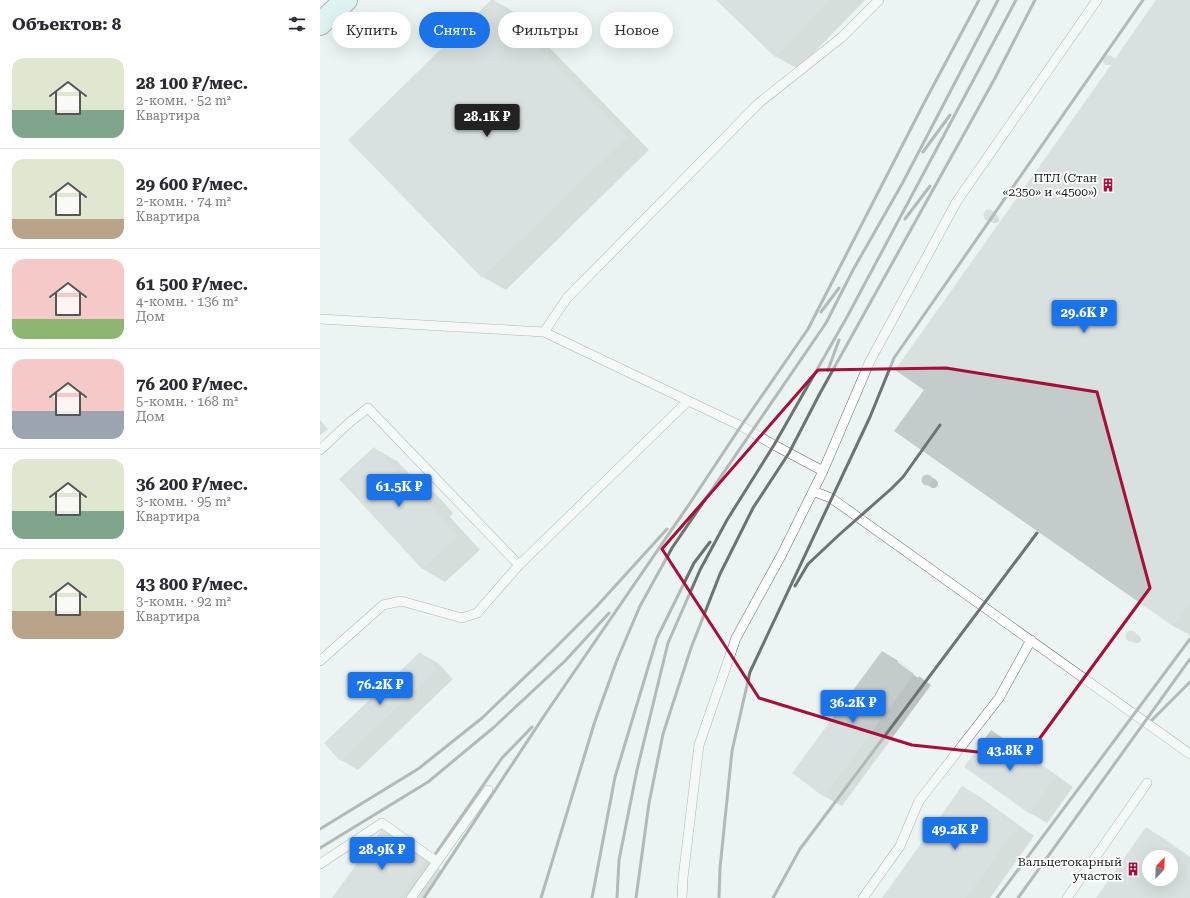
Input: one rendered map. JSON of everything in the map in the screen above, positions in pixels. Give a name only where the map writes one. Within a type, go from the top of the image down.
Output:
[{"type":"main road","points":[[320,24],[346,0]]},
{"type":"lane","points":[[544,332],[567,298],[759,102],[842,37],[878,0]]},
{"type":"lane","points":[[682,898],[683,878],[699,745],[736,638],[782,554],[823,471],[870,361],[957,201],[1097,0]]},
{"type":"lane","points":[[320,319],[544,332],[741,426],[774,446],[823,471]]},
{"type":"lane","points":[[320,661],[384,605],[401,601],[462,618],[477,613],[519,565],[688,400]]},
{"type":"lane","points":[[320,450],[350,422],[368,408],[519,565]]},
{"type":"lane","points":[[813,491],[831,498],[1190,754]]},
{"type":"lane","points":[[863,898],[900,846],[919,801],[998,698],[1031,640]]},
{"type":"lane","points":[[1067,898],[1147,784]]},
{"type":"lane","points":[[411,898],[488,790]]},
{"type":"lane","points":[[320,864],[382,823],[437,862]]},
{"type":"highlighted area","points":[[946,368],[1097,392],[1150,588],[1026,757],[912,745],[759,698],[662,549],[818,370]]},
{"type":"building","points":[[491,0],[494,0],[506,12],[498,12],[498,48],[541,48],[627,137],[482,278],[348,140],[442,48],[490,48],[490,12],[479,12]]},
{"type":"building","points":[[716,0],[830,0],[775,57]]},
{"type":"building","name":"ПТЛ (Стан «2350» и «4500»)","points":[[1156,0],[1190,0],[1190,602],[1173,626],[894,431],[924,390],[895,370],[1111,65],[1106,65],[1103,62],[1104,56],[1110,55],[1114,60]]},
{"type":"building","points":[[987,210],[991,210],[993,211],[993,219],[987,220],[984,217],[984,213]]},
{"type":"building","points":[[374,447],[408,483],[412,479],[431,500],[428,503],[458,536],[422,569],[339,479]]},
{"type":"building","points":[[925,475],[929,475],[931,476],[931,484],[925,485],[922,482],[922,478]]},
{"type":"building","points":[[1129,631],[1133,631],[1135,632],[1135,640],[1129,641],[1126,638],[1126,634]]},
{"type":"building","points":[[882,651],[914,674],[824,797],[792,773]]},
{"type":"building","points":[[420,652],[437,669],[340,761],[324,743]]},
{"type":"building","points":[[991,730],[1056,776],[1030,814],[964,767]]},
{"type":"building","points":[[962,786],[1018,826],[966,898],[882,898]]},
{"type":"building","name":"Вальцетокарный участок","points":[[1146,827],[1190,858],[1190,898],[1096,898]]},
{"type":"building","points":[[382,829],[426,860],[399,898],[332,898]]},
{"type":"railway","points":[[424,898],[546,713],[808,329],[923,105],[979,0]]},
{"type":"railway","points":[[541,898],[595,721],[617,660],[640,606],[672,548],[826,323],[853,270],[902,184],[998,0]]},
{"type":"railway","points":[[617,898],[619,860],[637,770],[668,643],[700,570],[727,520],[774,445],[847,317],[1016,0]]},
{"type":"railway","points":[[636,898],[649,803],[663,734],[691,648],[720,574],[753,508],[789,453],[819,395],[994,80],[1035,0]]},
{"type":"railway","points":[[719,898],[720,868],[732,751],[750,672],[870,417],[894,358],[1143,0]]},
{"type":"railway","points":[[923,152],[950,115]]},
{"type":"railway","points":[[905,219],[930,186]]},
{"type":"railway","points":[[821,312],[839,288]]},
{"type":"railway","points":[[828,370],[839,340]]},
{"type":"railway","points":[[795,586],[808,564],[903,477],[940,425]]},
{"type":"railway","points":[[320,829],[418,769],[482,718],[597,606],[667,529]]},
{"type":"railway","points":[[773,898],[800,849],[1037,533]]},
{"type":"railway","points":[[592,898],[615,777],[657,638],[694,563],[710,542]]},
{"type":"railway","points":[[320,848],[428,782],[493,728],[565,661],[609,613]]},
{"type":"railway","points":[[997,898],[1190,639]]},
{"type":"railway","points":[[1018,898],[1190,659]]},
{"type":"railway","points":[[1152,720],[1190,682]]},
{"type":"railway","points":[[436,853],[502,758],[532,727]]},
{"type":"place","name":"ПТЛ (Стан «2350» и «4500»)","points":[[1108,185]]},
{"type":"place","name":"Вальцетокарный участок","points":[[1133,869]]}]
